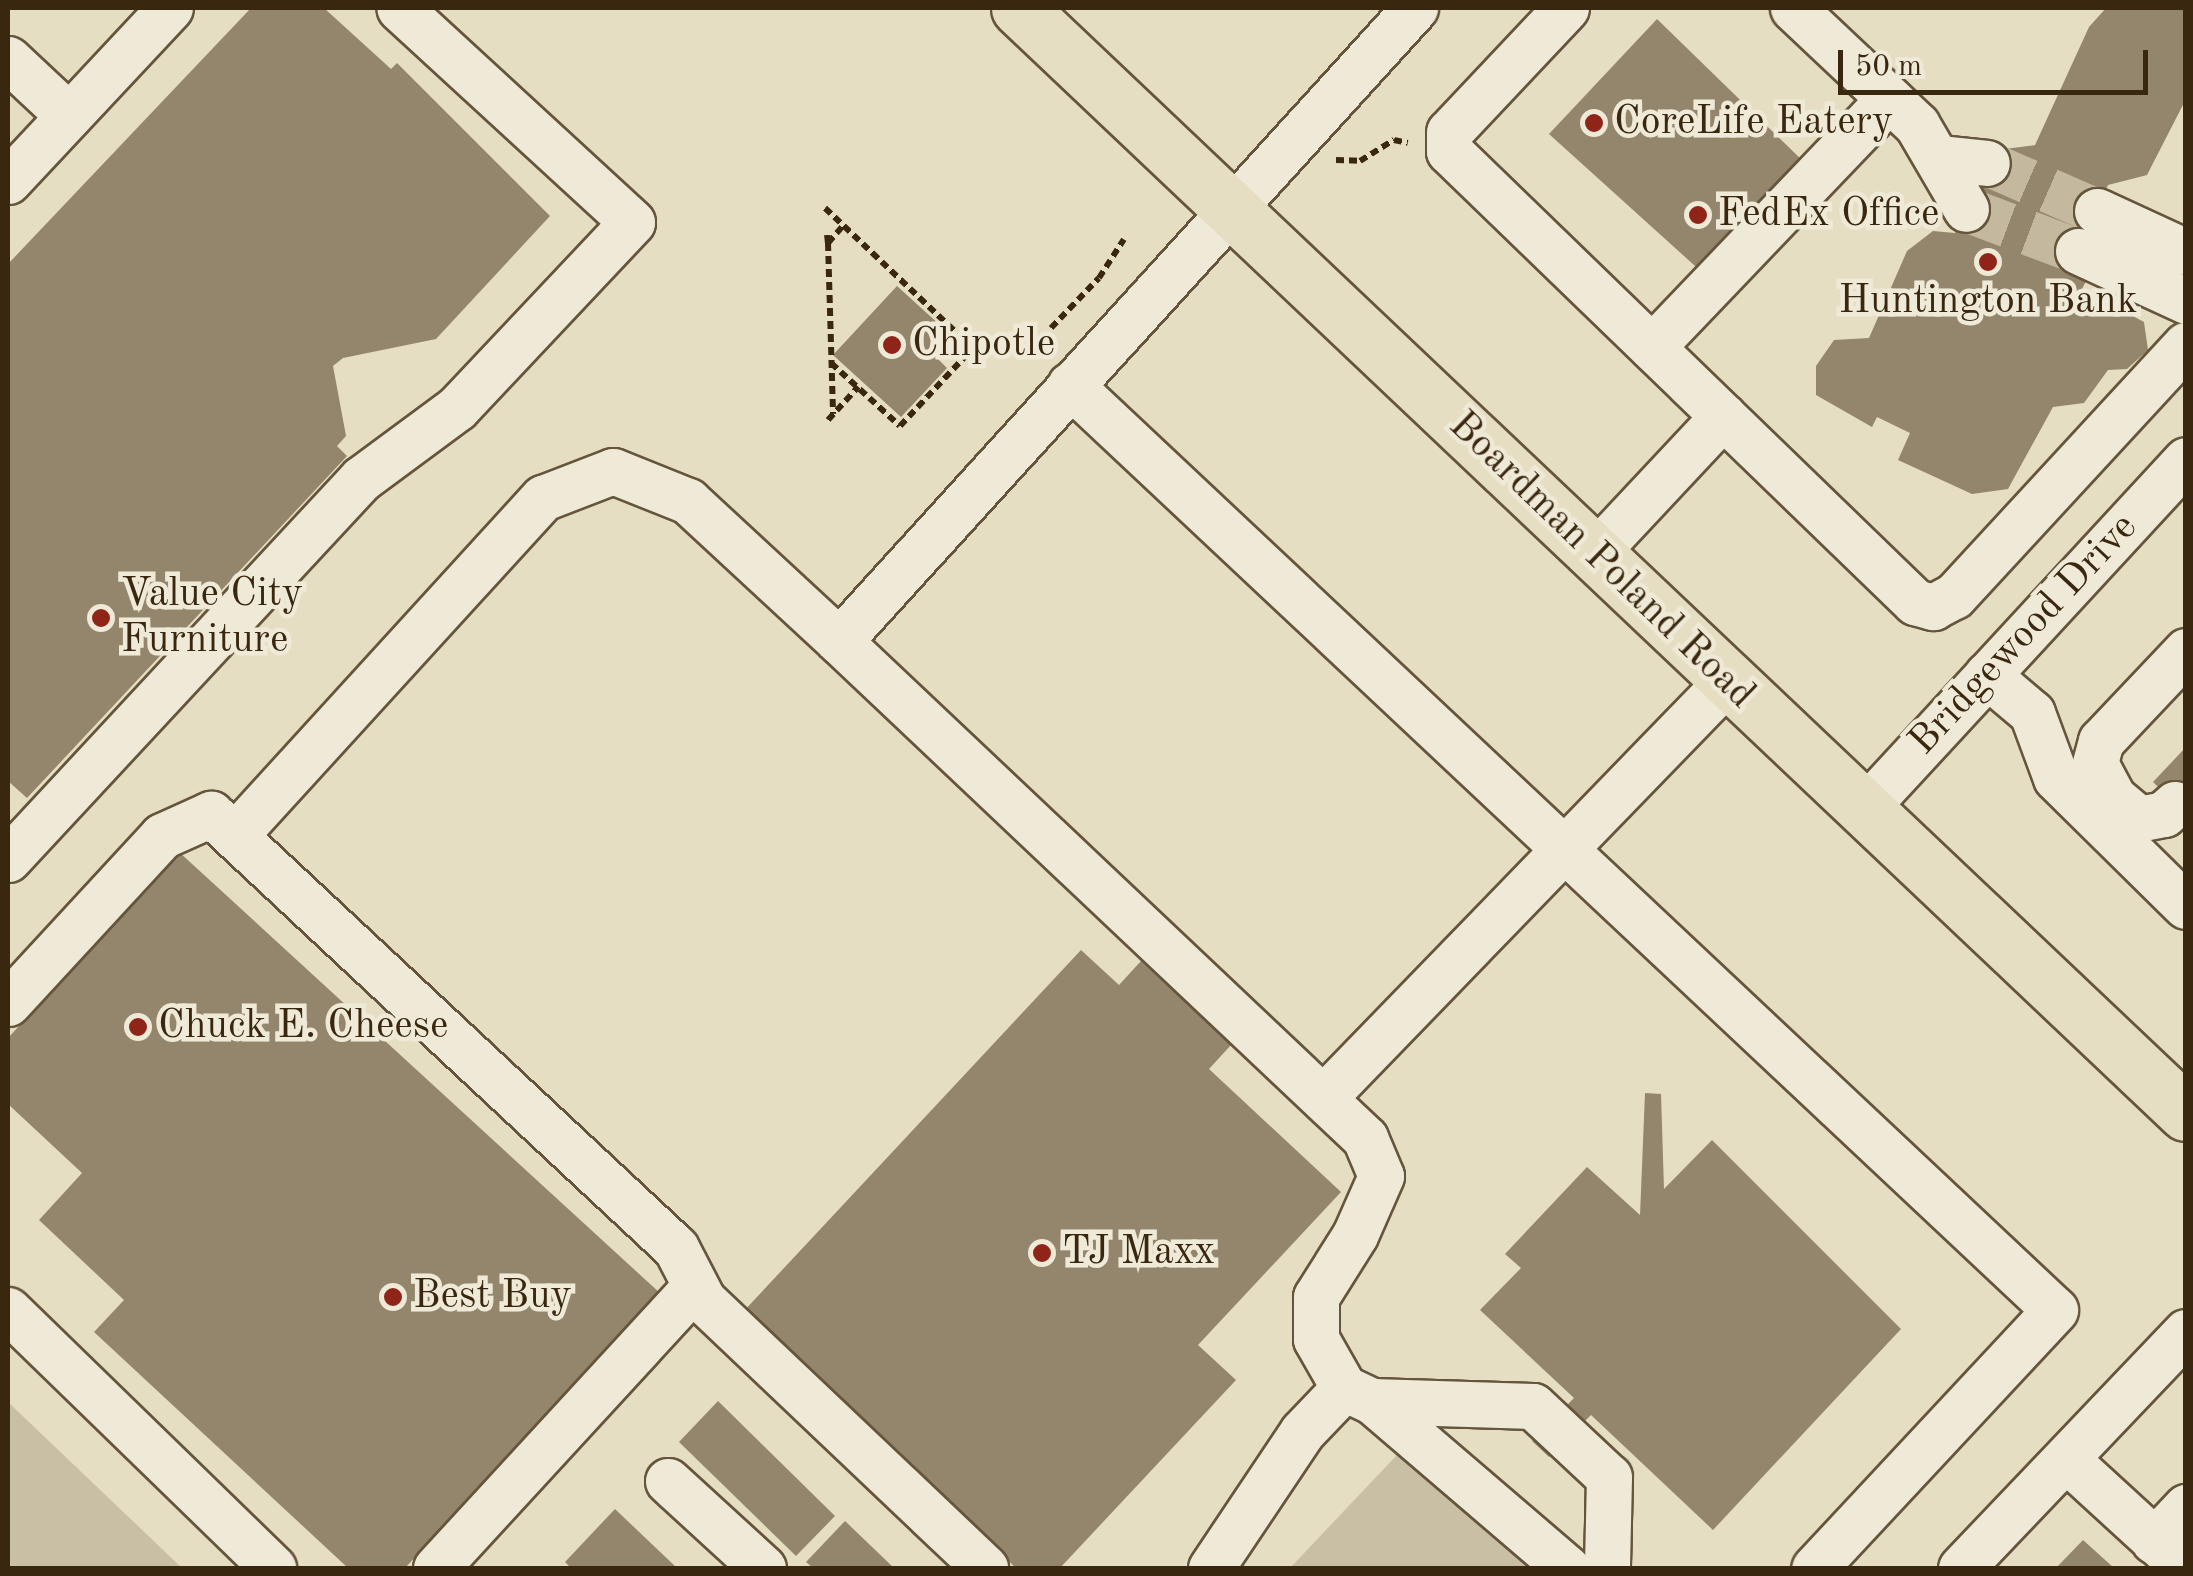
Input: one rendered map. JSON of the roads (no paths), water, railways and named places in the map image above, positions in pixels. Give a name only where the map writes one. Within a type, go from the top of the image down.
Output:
[{"type":"main road","name":"Boardman Poland Road","points":[[1019,8],[2186,1113]]},
{"type":"street","points":[[8,181],[170,8]]},
{"type":"street","points":[[8,859],[361,479],[457,408],[632,222],[399,8]]},
{"type":"street","points":[[839,641],[1415,8]]},
{"type":"street","points":[[1566,8],[1449,132],[1449,151],[1915,602],[1933,606],[1954,596],[2186,345]]},
{"type":"street","points":[[1793,8],[1889,99],[1939,158],[1966,210]]},
{"type":"street","points":[[8,59],[68,116]]},
{"type":"street","points":[[1652,347],[1889,99]]},
{"type":"street","points":[[1939,158],[1987,163]]},
{"type":"street","points":[[2096,211],[2186,252]]},
{"type":"street","points":[[2078,252],[2186,300]]},
{"type":"street","points":[[1070,385],[2054,1310],[1814,1568]]},
{"type":"street","points":[[1594,554],[1723,416]]},
{"type":"street","name":"Bridgewood Drive","points":[[1863,810],[2186,460]]},
{"type":"street","points":[[235,835],[543,498],[613,471],[688,501],[1326,1095],[1365,1138],[1381,1176],[1355,1235],[1316,1298],[1316,1339],[1358,1395],[1567,1568]]},
{"type":"street","points":[[2175,804],[2164,814],[2139,819],[2113,798],[2095,763],[2102,741],[2186,652]]},
{"type":"street","points":[[1987,675],[2032,713],[2056,778],[2186,906]]},
{"type":"street","points":[[1326,1095],[1728,681]]},
{"type":"street","points":[[8,1003],[162,836],[211,814],[676,1248],[703,1300],[985,1568]]},
{"type":"street","points":[[436,1568],[696,1286]]},
{"type":"street","points":[[8,1310],[274,1568]]},
{"type":"street","points":[[1962,1568],[2186,1332]]},
{"type":"street","points":[[1211,1568],[1302,1432],[1358,1395],[1533,1406],[1609,1478],[1607,1568]]},
{"type":"street","points":[[2066,1459],[2170,1554],[2186,1507]]},
{"type":"street","points":[[668,1481],[763,1568]]},
{"type":"tunnel","points":[[1987,163],[2097,211]]},
{"type":"tunnel","points":[[1966,209],[2078,251]]},
{"type":"place","name":"CoreLife Eatery","points":[[1594,123]]},
{"type":"place","name":"FedEx Office","points":[[1698,215]]},
{"type":"place","name":"Huntington Bank","points":[[1988,262]]},
{"type":"place","name":"Chipotle","points":[[892,345]]},
{"type":"place","name":"Value City Furniture","points":[[101,618]]},
{"type":"place","name":"Chuck E. Cheese","points":[[138,1027]]},
{"type":"place","name":"TJ Maxx","points":[[1042,1253]]},
{"type":"place","name":"Best Buy","points":[[393,1297]]}]
